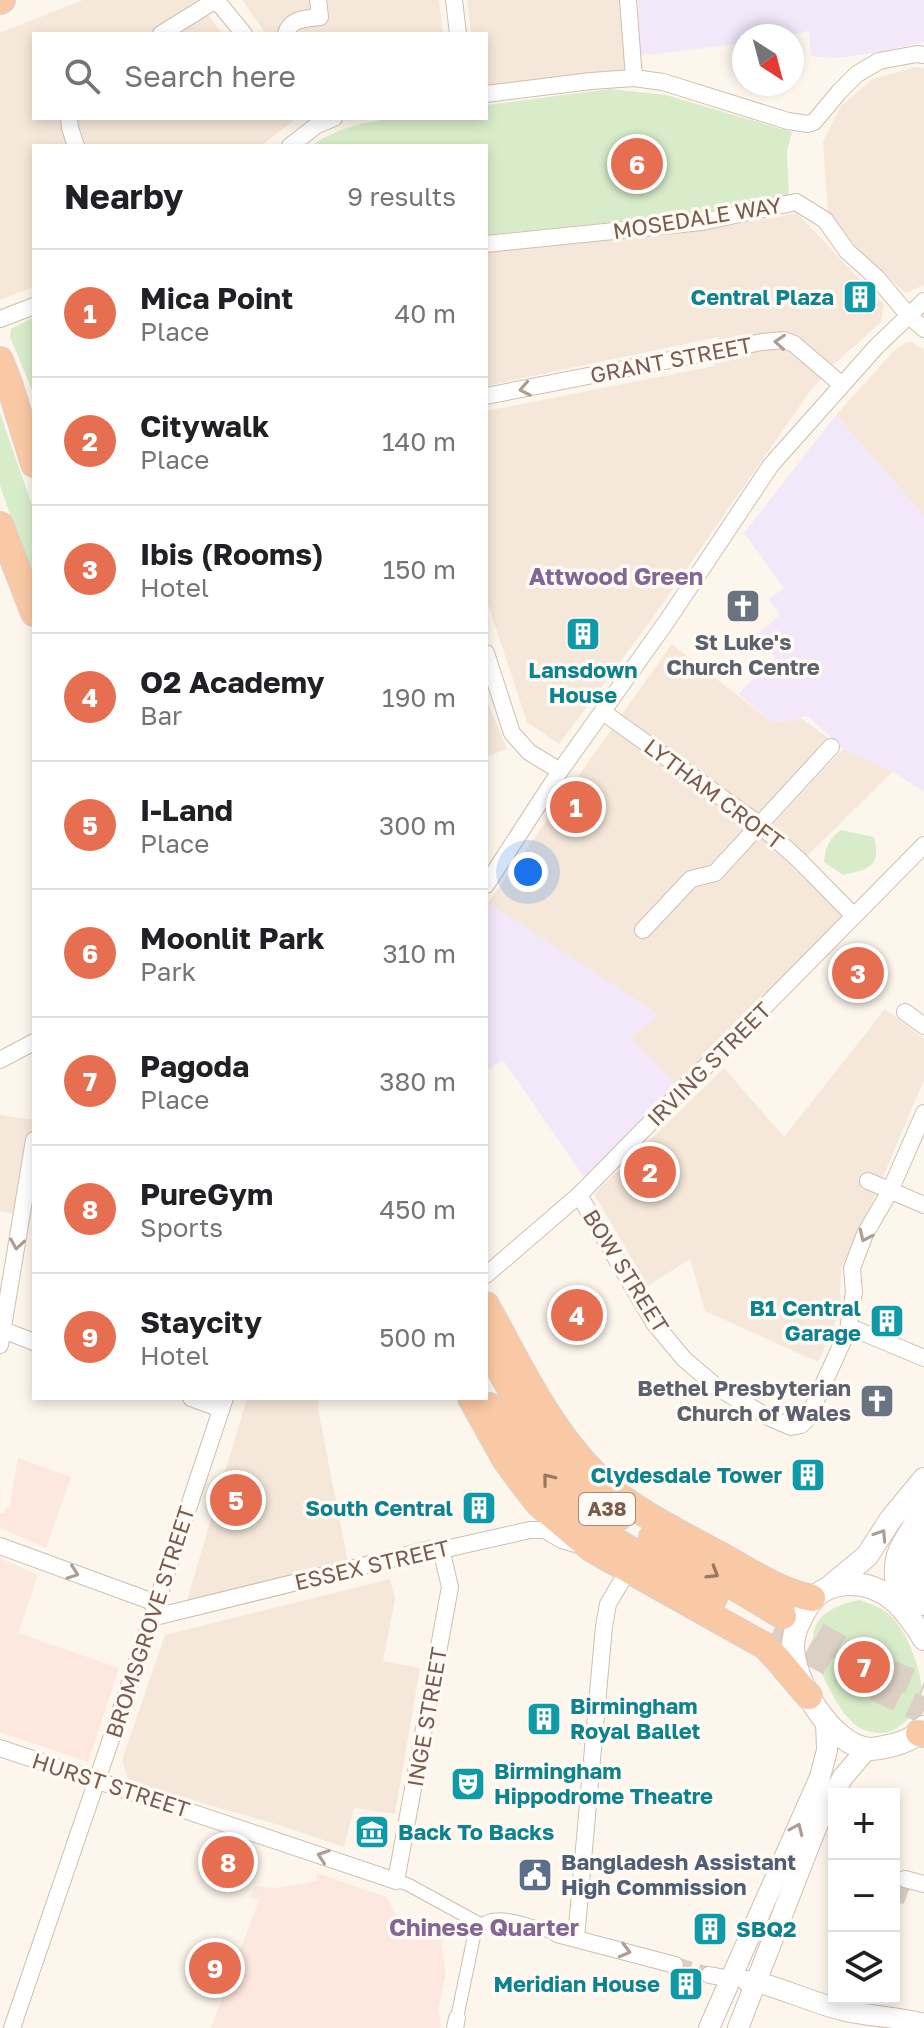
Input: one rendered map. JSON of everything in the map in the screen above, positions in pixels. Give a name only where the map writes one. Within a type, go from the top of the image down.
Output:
[{"type":"highway","points":[[0,360],[32,458]]},
{"type":"highway","points":[[0,525],[32,608]]},
{"type":"highway","points":[[488,1309],[540,1405],[584,1463],[608,1487],[632,1506],[787,1590],[822,1592]]},
{"type":"highway","name":"A38","points":[[485,1400],[565,1501],[596,1530],[778,1624],[592,1497],[542,1440],[519,1406],[488,1348]]},
{"type":"highway","points":[[472,1400],[505,1459],[539,1504],[592,1549],[765,1646],[780,1659],[809,1696]]},
{"type":"main road","points":[[922,1731],[902,1743],[867,1749],[840,1736],[809,1696],[801,1679],[793,1646],[801,1619],[822,1592],[867,1556],[891,1519],[924,1479]]},
{"type":"main road","points":[[924,1499],[917,1521],[900,1548],[895,1570],[896,1584],[915,1608],[924,1639]]},
{"type":"main road","points":[[822,1592],[850,1584],[872,1587],[897,1602],[915,1608]]},
{"type":"street","points":[[164,32],[216,0],[242,32]]},
{"type":"street","points":[[286,32],[296,20],[320,17],[318,0]]},
{"type":"street","points":[[454,0],[458,32]]},
{"type":"street","points":[[628,0],[634,78]]},
{"type":"street","points":[[488,94],[634,78],[663,82],[788,121],[808,124],[814,122],[857,74],[879,61],[924,55]]},
{"type":"street","points":[[69,120],[75,144]]},
{"type":"street","points":[[292,144],[314,121]]},
{"type":"street","name":"MOSEDALE WAY","points":[[488,244],[702,222],[796,202],[825,220],[847,251],[924,329]]},
{"type":"street","points":[[488,882],[560,771],[667,621],[771,465],[876,347],[924,301]]},
{"type":"street","points":[[0,319],[32,307]]},
{"type":"street","name":"GRANT STREET","points":[[488,396],[784,340],[794,344],[842,385]]},
{"type":"street","points":[[488,659],[512,733],[529,752],[560,771]]},
{"type":"street","name":"LYTHAM CROFT","points":[[603,712],[760,825],[854,916]]},
{"type":"street","points":[[643,930],[691,879],[715,873],[831,747]]},
{"type":"street","name":"IRVING STREET","points":[[488,1273],[579,1195],[924,845]]},
{"type":"street","points":[[905,1012],[924,1026]]},
{"type":"street","points":[[0,1060],[32,1043]]},
{"type":"street","points":[[924,1113],[890,1191],[865,1234],[846,1282],[848,1330],[857,1330],[924,1358]]},
{"type":"street","points":[[32,1152],[1,1335],[32,1342]]},
{"type":"street","points":[[868,1181],[924,1205]]},
{"type":"street","name":"BOW STREET","points":[[579,1195],[654,1323],[684,1359],[718,1388],[768,1417],[791,1427],[801,1425],[808,1418],[848,1330]]},
{"type":"street","name":"BROMSGROVE STREET","points":[[12,2028],[223,1403]]},
{"type":"street","name":"ESSEX STREET","points":[[153,1610],[431,1549],[442,1553],[450,1548],[530,1530],[545,1530],[562,1540],[592,1549]]},
{"type":"street","points":[[0,1546],[153,1610]]},
{"type":"street","name":"INGE STREET","points":[[396,1881],[450,1587],[442,1553]]},
{"type":"street","points":[[576,1938],[604,1626],[608,1604],[628,1570]]},
{"type":"street","points":[[709,2028],[820,1777],[827,1750],[826,1721]]},
{"type":"street","name":"HURST STREET","points":[[0,1748],[408,1885],[482,1925]]},
{"type":"street","points":[[738,2028],[820,1818],[843,1777],[867,1749]]},
{"type":"street","points":[[905,1879],[924,1884]]},
{"type":"street","points":[[456,2023],[474,1936],[491,1919],[505,1919],[675,1965]]},
{"type":"street","points":[[709,1975],[757,1982],[841,2010],[912,2024]]},
{"type":"shaded area","points":[[83,0],[196,0],[221,32],[32,32],[32,120],[293,121],[264,144],[32,144],[32,288],[0,300],[0,33]]},
{"type":"shaded area","points":[[242,0],[439,0],[443,32],[265,32]]},
{"type":"shaded area","points":[[467,0],[619,0],[626,71],[488,87],[488,32],[471,32]]},
{"type":"shaded area","points":[[638,0],[924,0],[924,42],[874,53],[836,58],[811,56],[809,31],[804,32],[804,24],[732,24],[732,44],[640,56]]},
{"type":"shaded area","points":[[916,67],[924,68],[924,285],[906,293],[864,256],[828,214],[823,142],[841,106],[873,79]]},
{"type":"shaded area","points":[[797,213],[884,305],[881,322],[835,363],[808,394],[652,619],[559,744],[527,722],[488,604],[488,411],[714,366],[718,337],[488,386],[488,252],[697,231]]},
{"type":"shaded area","points":[[911,342],[924,350],[924,516],[836,415],[893,352]]},
{"type":"shaded area","points":[[836,415],[924,516],[924,792],[893,771],[843,749],[808,716],[773,723],[738,694],[775,657],[756,635],[780,615],[769,599],[784,588],[744,533]]},
{"type":"shaded area","points":[[672,644],[773,723],[801,718],[828,738],[750,827],[844,916],[677,1086],[630,1037],[659,1015],[488,903]]},
{"type":"shaded area","points":[[488,704],[507,749],[488,756]]},
{"type":"shaded area","points":[[843,749],[893,771],[806,857],[772,825]]},
{"type":"shaded area","points":[[488,903],[659,1015],[630,1037],[677,1086],[586,1180],[503,1060],[488,1070]]},
{"type":"shaded area","points":[[885,1009],[924,1039],[924,1080],[841,1268],[842,1308],[818,1362],[705,1311],[690,1259],[648,1286],[594,1194],[724,1068],[784,1137]]},
{"type":"shaded area","points":[[0,1115],[32,1120],[32,1152],[22,1215],[0,1211]]},
{"type":"shaded area","points":[[246,1400],[319,1400],[318,1409],[348,1562],[187,1600]]},
{"type":"shaded area","points":[[18,1458],[71,1477],[46,1548],[0,1528],[0,1513],[4,1514],[5,1508],[9,1508]]},
{"type":"shaded area","points":[[0,1558],[38,1575],[18,1633],[119,1668],[88,1762],[0,1732]]},
{"type":"shaded area","points":[[390,1579],[395,1599],[383,1661],[420,1668],[395,1814],[354,1808],[344,1847],[129,1782],[122,1760],[165,1635]]},
{"type":"shaded area","points":[[317,1873],[386,1897],[396,1914],[415,1927],[434,1929],[443,1923],[449,1927],[450,1934],[441,1942],[446,1974],[438,2009],[440,2028],[211,2028],[259,1900],[250,1897],[255,1886],[275,1888],[316,1881]]},
{"type":"green space","points":[[610,89],[666,95],[792,132],[787,151],[789,198],[700,213],[488,235],[488,144],[314,144],[331,134],[374,121],[488,120],[488,105]]},
{"type":"green space","points":[[32,318],[32,390],[10,337],[11,329]]},
{"type":"green space","points":[[0,413],[32,505],[32,580],[0,485]]},
{"type":"green space","points":[[841,830],[874,837],[876,855],[871,865],[843,875],[824,862],[828,844]]},
{"type":"green space","points":[[860,1600],[892,1617],[909,1645],[921,1680],[922,1701],[919,1708],[889,1732],[862,1729],[851,1721],[834,1698],[813,1643],[814,1631],[827,1612]]},
{"type":"tunnel","points":[[783,1616],[869,1664],[924,1687]]},
{"type":"tunnel","points":[[773,1631],[861,1681],[924,1711]]},
{"type":"tunnel","points":[[900,1891],[905,1879]]},
{"type":"tunnel","points":[[675,1965],[709,1975]]},
{"type":"place","name":"Moonlit Park","points":[[637,164]]},
{"type":"place","name":"Central Plaza","points":[[860,297]]},
{"type":"place","name":"St Luke's Church Centre","points":[[743,606]]},
{"type":"place","name":"Lansdown House","points":[[583,634]]},
{"type":"place","name":"Mica Point","points":[[576,807]]},
{"type":"place","name":"Ibis (Rooms)","points":[[858,973]]},
{"type":"place","name":"Citywalk","points":[[650,1172]]},
{"type":"place","name":"O2 Academy","points":[[577,1315]]},
{"type":"place","name":"B1 Central Garage","points":[[887,1321]]},
{"type":"place","name":"Bethel Presbyterian Church of Wales","points":[[877,1401]]},
{"type":"place","name":"Clydesdale Tower","points":[[808,1475]]},
{"type":"place","name":"I-Land","points":[[236,1500]]},
{"type":"place","name":"South Central","points":[[479,1508]]},
{"type":"place","name":"Pagoda","points":[[864,1667]]},
{"type":"place","name":"Birmingham Royal Ballet","points":[[544,1719]]},
{"type":"place","name":"Birmingham Hippodrome Theatre","points":[[468,1784]]},
{"type":"place","name":"Back To Backs","points":[[372,1832]]},
{"type":"place","name":"PureGym","points":[[228,1862]]},
{"type":"place","name":"Bangladesh Assistant High Commission","points":[[535,1875]]},
{"type":"place","name":"SBQ2","points":[[710,1929]]},
{"type":"place","name":"Staycity","points":[[215,1968]]},
{"type":"place","name":"Meridian House","points":[[686,1984]]},
{"type":"district","name":"Attwood Green","points":[[616,577]]},
{"type":"district","name":"Chinese Quarter","points":[[484,1928]]}]
